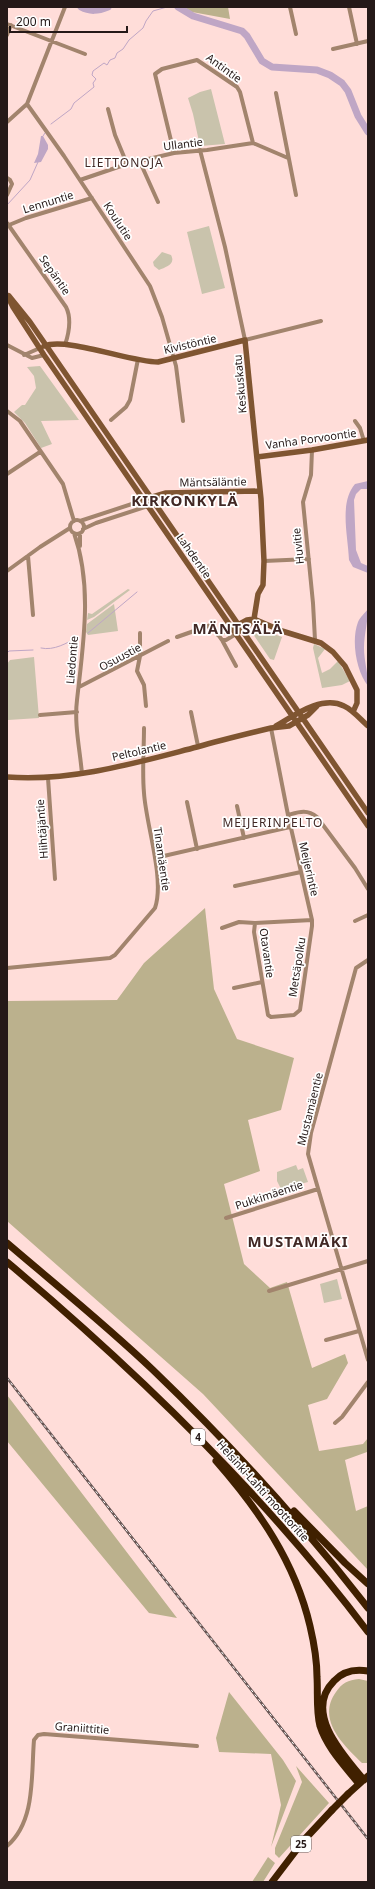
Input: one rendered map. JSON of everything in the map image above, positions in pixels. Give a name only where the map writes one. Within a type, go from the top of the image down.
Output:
[{"type":"highway","name":"Helsinki-Lahti moottoritie","points":[[7,1243],[152,1369],[240,1458],[316,1543],[368,1608]]},
{"type":"highway","name":"Helsinki-Lahti moottoritie","points":[[7,1262],[107,1349],[199,1437],[279,1523],[339,1594],[368,1632]]},
{"type":"highway","points":[[199,1437],[206,1451],[235,1483],[262,1519],[287,1560],[304,1605],[314,1643],[320,1726],[334,1752],[364,1780]]},
{"type":"highway","points":[[240,1458],[368,1584]]},
{"type":"highway","points":[[364,1780],[328,1731],[323,1709],[327,1691],[337,1677],[352,1671],[368,1671]]},
{"type":"highway","name":"25","points":[[272,1882],[304,1840],[348,1794],[364,1780]]},
{"type":"main road","name":"Lahdentie","points":[[7,294],[16,303],[50,351],[368,813]]},
{"type":"main road","name":"Lahdentie","points":[[7,294],[13,307],[44,355],[368,826]]},
{"type":"main road","name":"Kivistöntie","points":[[40,348],[51,344],[63,345],[158,362],[245,340]]},
{"type":"main road","name":"Keskuskatu","points":[[245,340],[260,491],[264,561],[263,585],[258,594],[253,620]]},
{"type":"main road","points":[[44,355],[63,345]]},
{"type":"main road","name":"Vanha Porvoontie","points":[[257,457],[366,441]]},
{"type":"main road","name":"Mäntsäläntie","points":[[144,500],[166,493],[260,491]]},
{"type":"main road","name":"Mäntsäläntie","points":[[148,506],[155,503],[166,493]]},
{"type":"main road","points":[[232,628],[247,620],[253,620],[282,631],[314,640],[328,647],[345,666],[355,686],[358,696],[353,712]]},
{"type":"main road","points":[[236,634],[243,630],[253,620]]},
{"type":"main road","points":[[302,715],[317,706],[330,703],[343,705],[368,726]]},
{"type":"main road","name":"Peltolantie","points":[[272,728],[293,716],[302,715]]},
{"type":"main road","name":"Peltolantie","points":[[7,777],[48,778],[82,774],[144,761],[272,728],[284,727],[296,722],[302,715]]},
{"type":"street","points":[[290,7],[296,34]]},
{"type":"street","points":[[349,7],[357,44]]},
{"type":"street","points":[[7,122],[27,104],[64,9]]},
{"type":"street","points":[[7,35],[9,24],[85,54]]},
{"type":"street","points":[[333,49],[368,41]]},
{"type":"street","name":"Antintie","points":[[174,153],[155,74],[162,69],[197,60],[237,87],[240,92],[253,143]]},
{"type":"street","points":[[276,93],[296,195]]},
{"type":"street","name":"Koulutie","points":[[27,104],[80,180],[150,286],[162,317],[174,359],[183,421]]},
{"type":"street","points":[[108,109],[115,135],[127,164]]},
{"type":"street","points":[[253,143],[288,158]]},
{"type":"street","name":"Ullantie","points":[[80,180],[127,164],[174,153],[253,143]]},
{"type":"street","name":"Keskuskatu","points":[[200,150],[226,254],[245,340]]},
{"type":"street","points":[[140,162],[158,202]]},
{"type":"street","points":[[7,178],[12,184],[7,195]]},
{"type":"street","name":"Lennuntie","points":[[8,224],[92,198]]},
{"type":"street","name":"Sepäntie","points":[[8,224],[69,313],[69,328],[63,345]]},
{"type":"street","name":"Kivistöntie","points":[[245,340],[322,321]]},
{"type":"street","points":[[7,345],[32,358],[44,355]]},
{"type":"street","points":[[24,355],[40,348]]},
{"type":"street","points":[[112,420],[126,407],[130,400],[138,359]]},
{"type":"street","points":[[7,412],[20,422],[63,484],[74,521],[70,528],[7,571]]},
{"type":"street","points":[[355,420],[366,441]]},
{"type":"street","name":"Huvitie","points":[[312,450],[312,475],[303,502],[314,640]]},
{"type":"street","points":[[7,474],[40,452]]},
{"type":"street","points":[[74,521],[80,521],[144,500]]},
{"type":"street","points":[[70,528],[74,533],[80,533],[83,529],[96,523],[148,506]]},
{"type":"street","points":[[80,521],[83,529]]},
{"type":"street","name":"Liedontie","points":[[74,533],[79,548]]},
{"type":"street","name":"Liedontie","points":[[80,533],[79,548],[85,596],[77,712],[82,774]]},
{"type":"street","points":[[28,556],[33,615]]},
{"type":"street","points":[[264,561],[308,559]]},
{"type":"street","points":[[177,637],[211,625],[222,640],[236,666]]},
{"type":"street","points":[[218,635],[232,628]]},
{"type":"street","points":[[140,633],[140,656],[137,671],[144,685],[146,706]]},
{"type":"street","points":[[222,640],[226,640],[236,634]]},
{"type":"street","name":"Osuustie","points":[[79,688],[168,641]]},
{"type":"street","points":[[40,715],[77,712]]},
{"type":"street","points":[[191,712],[198,746]]},
{"type":"street","name":"Tinamäentie","points":[[7,968],[105,960],[115,955],[155,908],[158,898],[155,858],[144,792],[144,728]]},
{"type":"street","name":"Meijerintie","points":[[272,728],[290,827],[312,920]]},
{"type":"street","name":"Hiihtäjäntie","points":[[48,778],[55,879]]},
{"type":"street","points":[[187,802],[197,849]]},
{"type":"street","points":[[237,806],[244,838]]},
{"type":"street","points":[[288,815],[303,811],[317,817],[355,868],[368,889]]},
{"type":"street","points":[[155,858],[290,827]]},
{"type":"street","points":[[235,886],[301,872]]},
{"type":"street","points":[[355,921],[368,915]]},
{"type":"street","name":"Otavantie","points":[[294,1015],[274,1018],[269,1016],[254,932],[255,923],[312,920]]},
{"type":"street","name":"Metsäpolku","points":[[294,1015],[300,1010],[312,933],[312,920]]},
{"type":"street","points":[[222,928],[239,922],[255,923]]},
{"type":"street","name":"Mustamäentie","points":[[368,960],[356,968],[311,1133],[308,1154],[368,1360]]},
{"type":"street","points":[[234,988],[262,982]]},
{"type":"street","name":"Pukkimäentie","points":[[226,1218],[318,1189]]},
{"type":"street","points":[[269,1291],[368,1261]]},
{"type":"street","points":[[326,1340],[359,1331]]},
{"type":"street","points":[[335,1423],[342,1418],[368,1382]]},
{"type":"street","name":"Graniittitie","points":[[7,1846],[18,1835],[28,1813],[34,1740],[38,1735],[44,1734],[197,1746]]},
{"type":"shaded area","points":[[184,7],[228,7],[230,19],[192,12]]},
{"type":"shaded area","points":[[211,89],[225,144],[200,146],[188,98],[200,92]]},
{"type":"shaded area","points":[[41,136],[43,136],[48,145],[48,149],[41,162],[34,163],[38,154]]},
{"type":"shaded area","points":[[209,226],[225,288],[202,294],[187,232]]},
{"type":"shaded area","points":[[162,252],[171,255],[172,261],[170,265],[159,270],[154,266],[153,262]]},
{"type":"shaded area","points":[[40,366],[79,420],[41,421],[52,444],[41,448],[25,423],[14,412],[22,405],[25,405],[36,388],[34,376],[27,367]]},
{"type":"shaded area","points":[[368,481],[368,489],[361,489],[356,494],[354,500],[356,550],[361,563],[368,566],[368,573],[353,567],[349,560],[346,510],[347,500],[355,484]]},
{"type":"shaded area","points":[[128,589],[130,590],[94,617],[87,620],[88,613],[92,614]]},
{"type":"shaded area","points":[[114,604],[118,631],[88,635],[86,632],[87,624]]},
{"type":"shaded area","points":[[368,609],[364,648],[368,686],[360,672],[356,655],[355,637],[358,622]]},
{"type":"shaded area","points":[[258,628],[282,637],[274,660],[270,659],[253,634],[253,630]]},
{"type":"shaded area","points":[[314,644],[325,649],[318,658],[322,673],[330,669],[338,661],[350,681],[342,685],[322,688],[313,648]]},
{"type":"shaded area","points":[[34,657],[39,718],[8,720],[7,664],[10,660]]},
{"type":"shaded area","points":[[205,908],[214,989],[237,1039],[294,1058],[281,1110],[248,1120],[260,1171],[224,1184],[244,1264],[270,1288],[287,1282],[312,1368],[345,1354],[348,1363],[327,1399],[308,1405],[319,1451],[363,1444],[368,1438],[367,1452],[345,1460],[356,1511],[368,1506],[368,1570],[203,1394],[7,1221],[7,1001],[117,1000],[144,963]]},
{"type":"shaded area","points":[[296,1165],[298,1170],[303,1168],[308,1182],[281,1189],[277,1181],[277,1172]]},
{"type":"shaded area","points":[[337,1279],[342,1299],[324,1303],[320,1284]]},
{"type":"shaded area","points":[[7,1395],[177,1618],[149,1613],[7,1441]]},
{"type":"shaded area","points":[[359,1679],[368,1681],[368,1763],[362,1763],[341,1740],[331,1722],[329,1712],[331,1702],[338,1689],[346,1682]]},
{"type":"shaded area","points":[[229,1692],[283,1760],[296,1781],[271,1847],[281,1805],[271,1754],[219,1752],[216,1738]]},
{"type":"shaded area","points":[[296,1766],[329,1803],[279,1858],[275,1854],[275,1848],[302,1782]]},
{"type":"shaded area","points":[[268,1857],[275,1863],[263,1882],[252,1882]]},
{"type":"waterway","points":[[81,7],[88,10],[108,7]]},
{"type":"waterway","name":"LIETTONOJA","points":[[51,124],[71,109],[74,103],[94,87],[93,83],[96,79],[92,75],[93,71],[104,63],[107,65],[110,60],[115,58],[117,53],[123,49],[129,40],[143,28],[153,11],[167,7]]},
{"type":"waterway","points":[[178,7],[193,16],[242,31],[247,36],[262,61],[272,67],[317,70],[330,75],[342,83],[348,91],[358,116],[368,132]]},
{"type":"waterway","name":"LIETTONOJA","points":[[7,205],[30,180],[38,162]]},
{"type":"waterway","points":[[88,633],[137,592]]},
{"type":"waterway","points":[[41,648],[46,649],[56,647],[78,637]]},
{"type":"waterway","points":[[7,653],[9,651],[33,650]]},
{"type":"railway","points":[[7,1378],[368,1839]]},
{"type":"district","name":"LIETTONOJA","points":[[124,163]]},
{"type":"district","name":"KIRKONKYLÄ","points":[[185,501]]},
{"type":"district","name":"MÄNTSÄLÄ","points":[[238,629]]},
{"type":"district","name":"MEIJERINPELTO","points":[[273,823]]},
{"type":"district","name":"MUSTAMÄKI","points":[[298,1242]]}]
